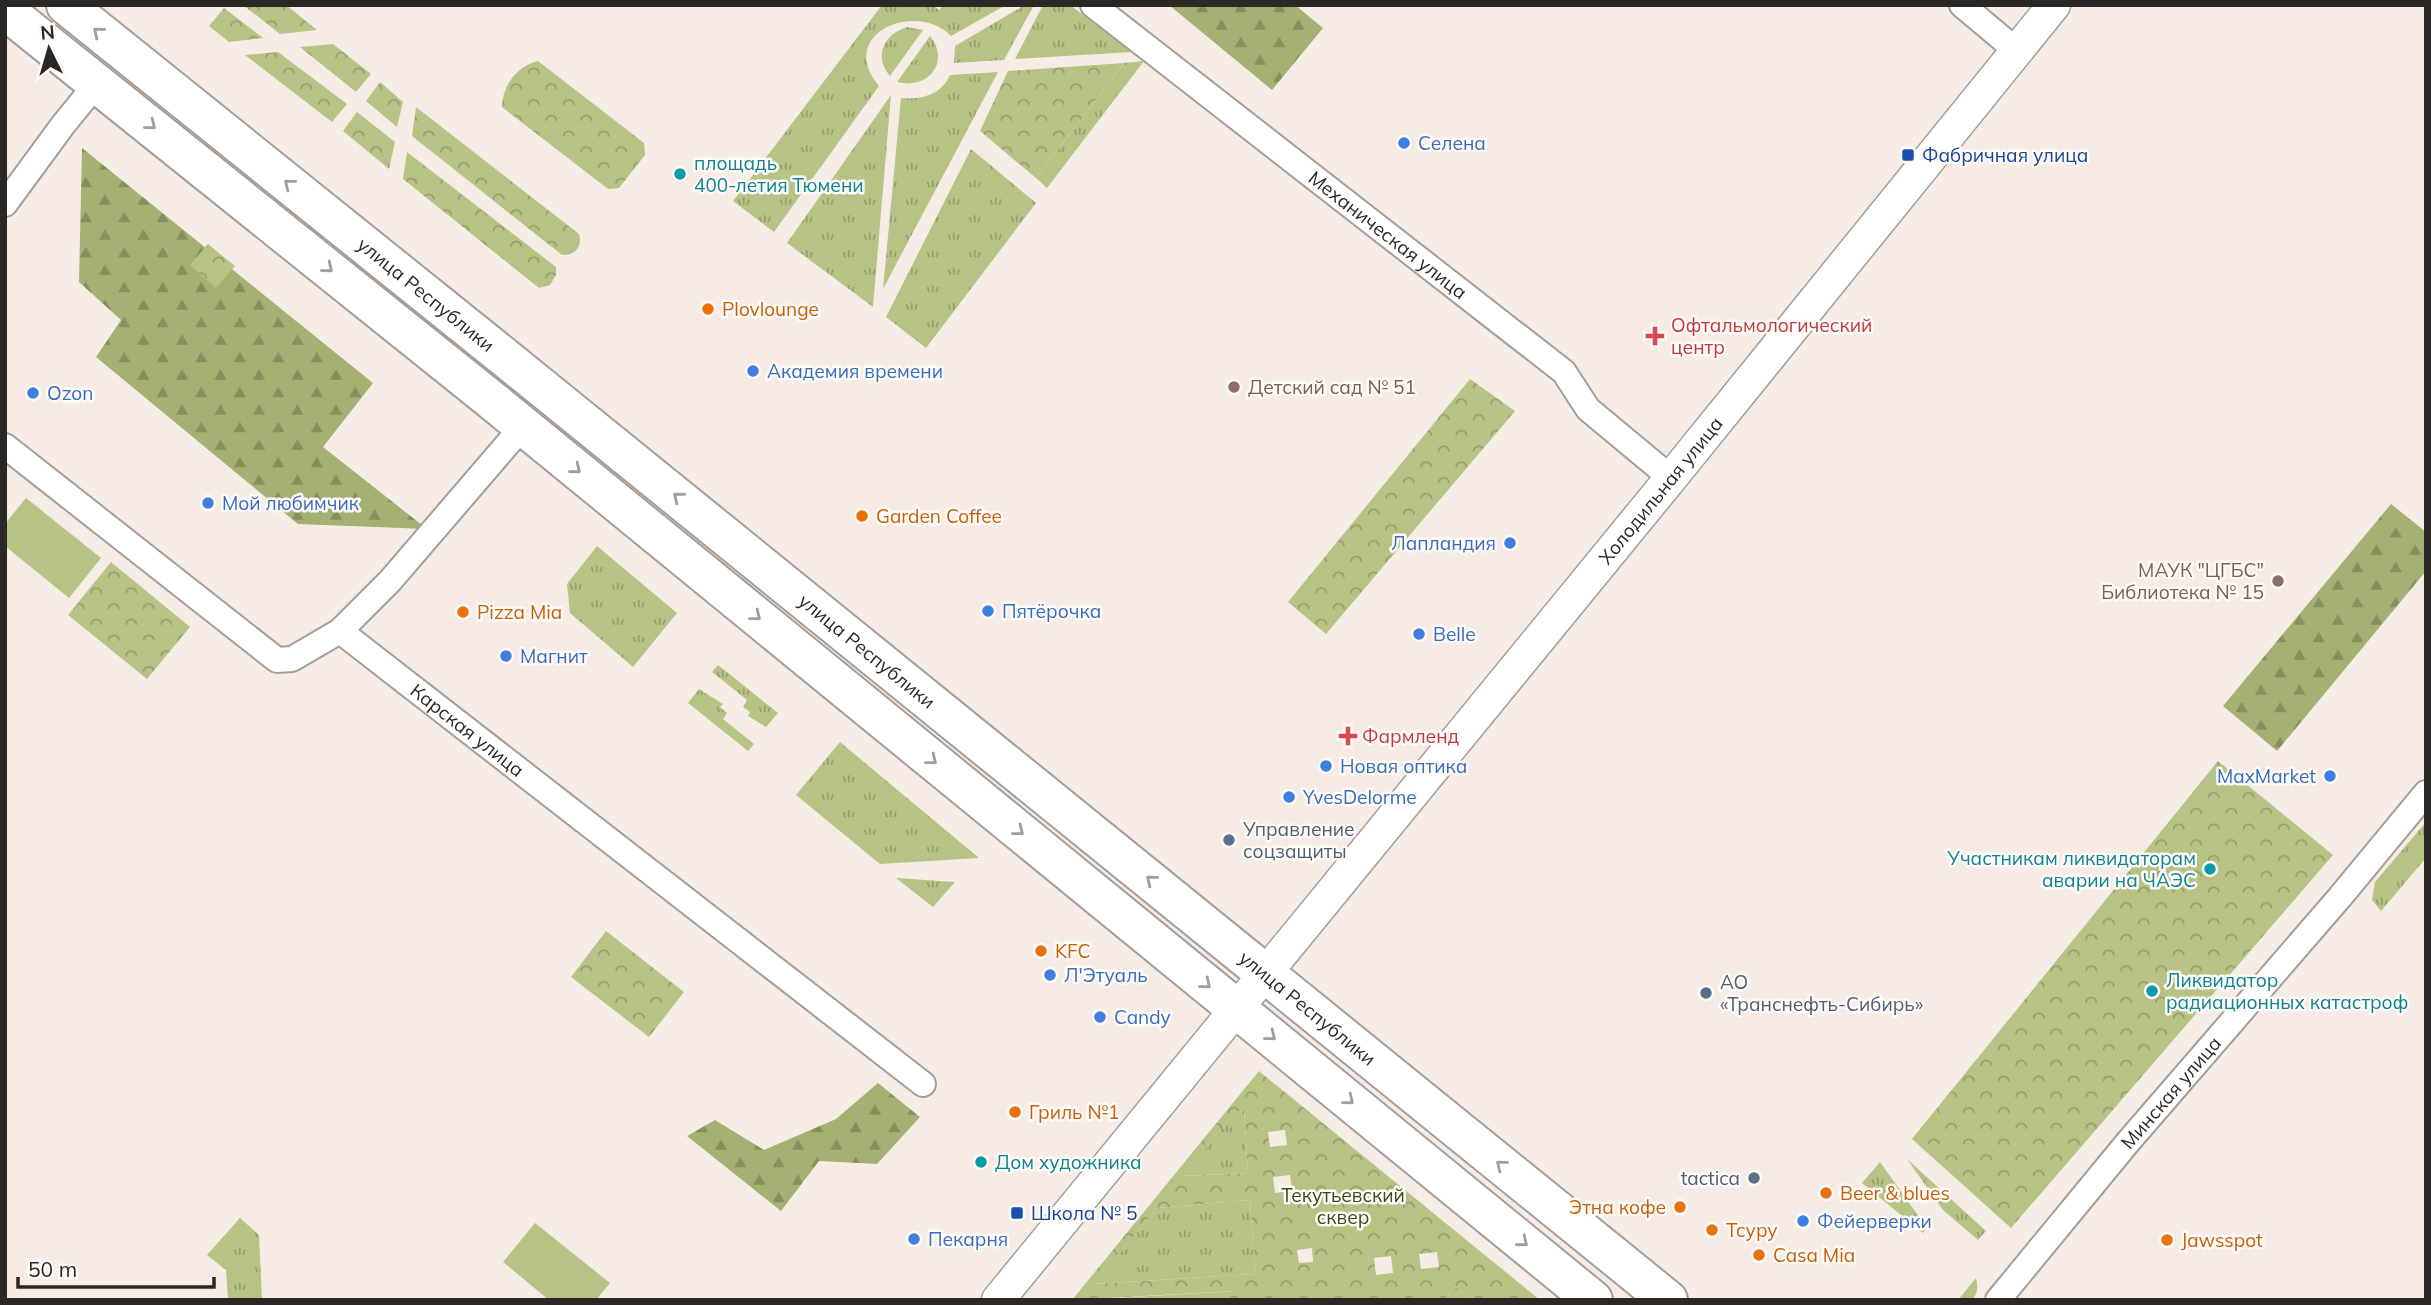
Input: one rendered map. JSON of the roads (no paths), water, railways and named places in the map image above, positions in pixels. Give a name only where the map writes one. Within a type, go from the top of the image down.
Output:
[{"type":"main road","name":"улица Республики","points":[[65,5],[514,365],[1668,1300]]},
{"type":"main road","points":[[5,10],[523,426],[1593,1300]]},
{"type":"street","name":"Механическая улица","points":[[1093,5],[1564,372],[1588,409],[1671,478]]},
{"type":"street","points":[[1962,5],[2017,51]]},
{"type":"street","name":"Холодильная улица","points":[[1237,1009],[2054,5]]},
{"type":"street","points":[[5,204],[98,82]]},
{"type":"street","points":[[5,446],[277,660],[292,659],[340,631],[390,581],[523,426]]},
{"type":"street","name":"Карская улица","points":[[340,631],[923,1084]]},
{"type":"street","name":"Минская улица","points":[[1998,1300],[2128,1142],[2332,908],[2426,793]]},
{"type":"street","points":[[998,1300],[1237,1009]]},
{"type":"place","name":"Селена","points":[[1404,143]]},
{"type":"place","name":"Фабричная улица","points":[[1908,155]]},
{"type":"place","name":"площадь 400-летия Тюмени","points":[[680,174]]},
{"type":"place","name":"Plovlounge","points":[[708,309]]},
{"type":"place","name":"Офтальмологический центр","points":[[1655,336]]},
{"type":"place","name":"Академия времени","points":[[753,371]]},
{"type":"place","name":"Детский сад № 51","points":[[1234,387]]},
{"type":"place","name":"Ozon","points":[[33,393]]},
{"type":"place","name":"Мой любимчик","points":[[208,503]]},
{"type":"place","name":"Garden Coffee","points":[[862,516]]},
{"type":"place","name":"Лапландия","points":[[1510,543]]},
{"type":"place","name":"МАУК \"ЦГБС\" Библиотека № 15","points":[[2278,581]]},
{"type":"place","name":"Пятёрочка","points":[[988,611]]},
{"type":"place","name":"Pizza Mia","points":[[463,612]]},
{"type":"place","name":"Belle","points":[[1419,634]]},
{"type":"place","name":"Магнит","points":[[506,656]]},
{"type":"place","name":"Фармленд","points":[[1348,736]]},
{"type":"place","name":"Новая оптика","points":[[1326,766]]},
{"type":"place","name":"MaxMarket","points":[[2330,776]]},
{"type":"place","name":"YvesDelorme","points":[[1289,797]]},
{"type":"place","name":"Управление соцзащиты","points":[[1229,840]]},
{"type":"place","name":"Участникам ликвидаторам аварии на ЧАЭС","points":[[2210,869]]},
{"type":"place","name":"KFC","points":[[1041,951]]},
{"type":"place","name":"Л'Этуаль","points":[[1050,975]]},
{"type":"place","name":"Ликвидатор радиационных катастроф","points":[[2152,991]]},
{"type":"place","name":"АО «Транснефть-Сибирь»","points":[[1706,993]]},
{"type":"place","name":"Candy","points":[[1100,1017]]},
{"type":"place","name":"Гриль №1","points":[[1015,1112]]},
{"type":"place","name":"Дом художника","points":[[981,1162]]},
{"type":"place","name":"tactica","points":[[1754,1178]]},
{"type":"place","name":"Beer & blues","points":[[1826,1193]]},
{"type":"place","name":"Этна кофе","points":[[1680,1207]]},
{"type":"place","name":"Школа № 5","points":[[1017,1213]]},
{"type":"place","name":"Фейерверки","points":[[1803,1221]]},
{"type":"place","name":"Тсуру","points":[[1712,1230]]},
{"type":"place","name":"Пекарня","points":[[914,1239]]},
{"type":"place","name":"Jawsspot","points":[[2167,1240]]},
{"type":"place","name":"Casa Mia","points":[[1759,1255]]},
{"type":"park label","name":"Текутьевский сквер","points":[[1343,1206]]}]
